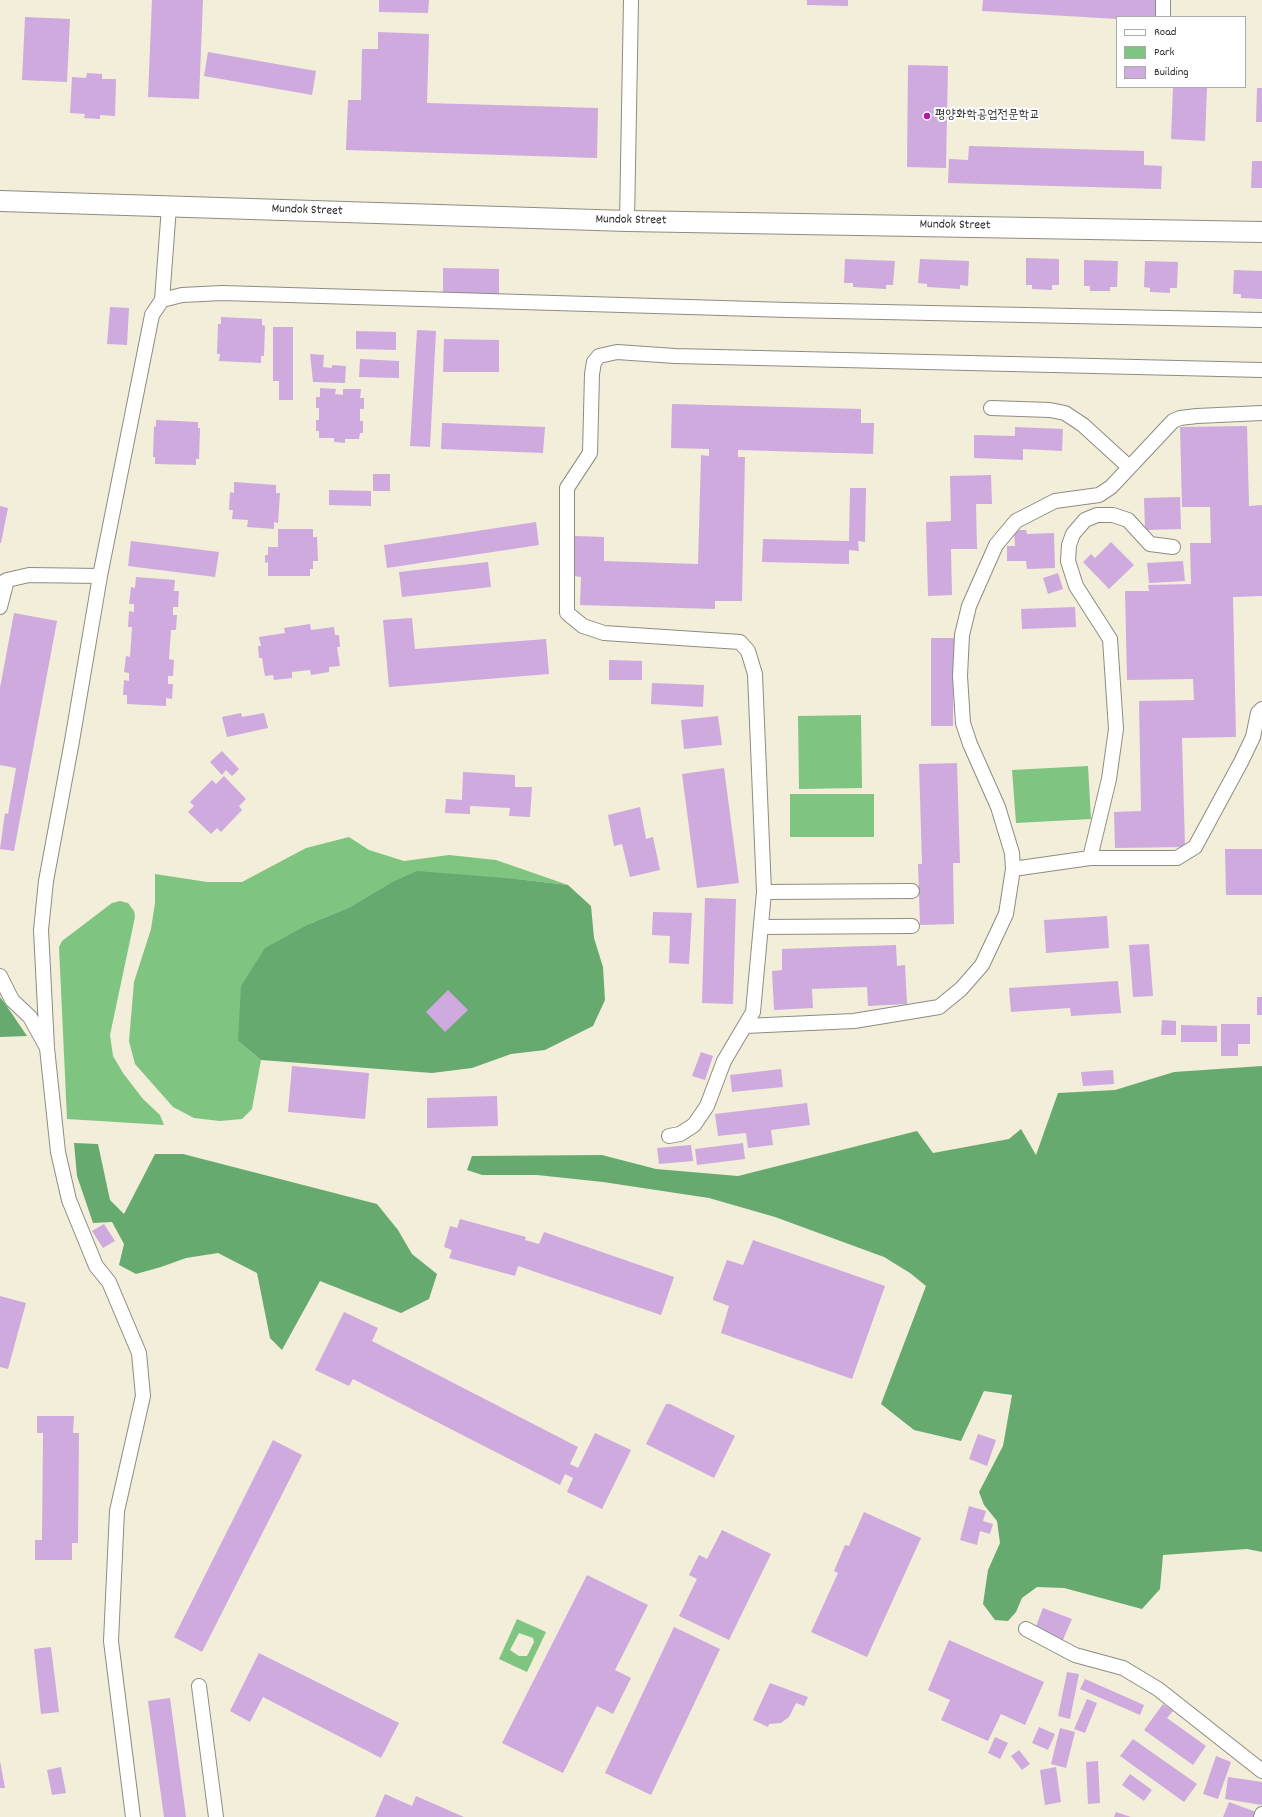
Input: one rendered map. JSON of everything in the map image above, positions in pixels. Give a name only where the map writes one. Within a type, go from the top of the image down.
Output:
[{"type":"main road","name":"Mundok Street","points":[[0,201],[628,221],[1262,232]]},
{"type":"street","points":[[628,221],[631,0]]},
{"type":"street","points":[[1163,0],[1163,16]]},
{"type":"street","points":[[133,1817],[111,1641],[117,1511],[143,1396],[138,1353],[109,1282],[96,1266],[69,1200],[58,1152],[47,1048],[41,930],[46,881],[100,576],[152,315],[162,300],[169,207]]},
{"type":"street","points":[[162,300],[182,295],[222,294],[788,310],[1262,320]]},
{"type":"street","points":[[669,1136],[680,1134],[694,1125],[707,1106],[724,1061],[753,1012],[764,892],[755,674],[748,651],[740,642],[604,633],[583,626],[567,613],[567,488],[590,453],[592,374],[594,362],[599,356],[617,352],[675,356],[1262,370]]},
{"type":"street","points":[[991,408],[1050,410],[1065,413],[1083,425],[1129,468]]},
{"type":"street","points":[[745,1026],[854,1021],[939,1007],[961,989],[982,965],[1006,914],[1013,869],[1012,853],[998,806],[970,744],[963,723],[960,676],[962,635],[969,606],[996,546],[1016,522],[1054,501],[1099,495],[1111,487],[1173,421],[1180,418],[1262,413]]},
{"type":"street","points":[[1090,858],[1109,779],[1116,729],[1110,639],[1076,586],[1068,561],[1069,545],[1073,534],[1085,520],[1097,515],[1113,515],[1128,520],[1150,544],[1172,547]]},
{"type":"street","points":[[0,607],[3,582],[29,575],[100,576]]},
{"type":"street","points":[[1013,869],[1090,858],[1177,858],[1195,847],[1241,762],[1253,737],[1258,713],[1262,709]]},
{"type":"street","points":[[764,892],[912,891]]},
{"type":"street","points":[[761,927],[912,926]]},
{"type":"street","points":[[0,976],[12,1000],[30,1017],[47,1048]]},
{"type":"street","points":[[1026,1629],[1075,1655],[1123,1668],[1158,1689],[1262,1771]]},
{"type":"street","points":[[199,1686],[216,1817]]},
{"type":"green space","points":[[861,715],[862,788],[799,789],[798,716]]},
{"type":"green space","points":[[1088,766],[1091,819],[1016,823],[1012,770]]},
{"type":"green space","points":[[790,794],[874,794],[874,837],[790,837]]},
{"type":"green space","points":[[349,837],[369,850],[404,861],[449,855],[496,860],[568,885],[517,879],[390,883],[350,907],[309,924],[238,1041],[261,1060],[252,1109],[242,1119],[220,1121],[194,1118],[173,1107],[135,1064],[129,1041],[134,982],[151,929],[155,903],[155,874],[207,882],[242,882],[306,848]]},
{"type":"green space","points":[[417,871],[517,879],[568,885],[591,906],[594,938],[603,967],[605,1000],[593,1026],[545,1050],[511,1054],[472,1068],[432,1073],[261,1060],[238,1041],[241,986],[265,948],[309,924],[350,907],[390,883]]},
{"type":"green space","points":[[120,901],[128,903],[134,911],[135,917],[110,1035],[113,1056],[123,1073],[143,1099],[160,1115],[164,1125],[67,1119],[59,947],[62,941],[112,903]]},
{"type":"green space","points":[[0,997],[6,1005],[27,1036],[0,1037]]},
{"type":"green space","points":[[1262,1066],[1262,1552],[1247,1549],[1163,1555],[1160,1589],[1142,1609],[1064,1588],[1037,1587],[1022,1598],[1016,1612],[1008,1621],[995,1620],[983,1604],[988,1570],[1000,1543],[997,1521],[984,1505],[979,1492],[1003,1446],[1012,1395],[984,1391],[961,1441],[914,1430],[881,1404],[926,1286],[910,1273],[884,1257],[775,1217],[709,1198],[603,1182],[537,1175],[482,1175],[467,1170],[472,1156],[602,1155],[656,1169],[738,1176],[917,1131],[933,1153],[1009,1139],[1021,1129],[1036,1155],[1058,1093],[1115,1090],[1174,1072]]},
{"type":"green space","points":[[74,1143],[98,1144],[110,1200],[124,1214],[155,1154],[183,1154],[377,1204],[398,1230],[412,1254],[437,1274],[429,1299],[401,1313],[320,1281],[282,1350],[270,1338],[257,1273],[218,1253],[186,1258],[136,1274],[119,1265],[124,1244],[112,1222],[93,1223],[77,1176]]},
{"type":"green space","points":[[517,1619],[546,1632],[527,1672],[499,1659]],"holes":[[[519,1633],[533,1638],[534,1642],[527,1656],[519,1656],[510,1650]]]},
{"type":"building","points":[[152,0],[203,0],[199,99],[148,97]]},
{"type":"building","points":[[379,0],[429,0],[428,13],[379,12]]},
{"type":"building","points":[[807,0],[848,0],[848,6],[807,5]]},
{"type":"building","points":[[983,0],[1158,0],[1157,16],[1116,16],[1116,19],[982,11]]},
{"type":"building","points":[[25,17],[70,19],[67,82],[22,80]]},
{"type":"building","points":[[378,32],[429,34],[427,103],[598,108],[597,158],[346,150],[348,100],[361,100],[362,49],[378,49]]},
{"type":"building","points":[[208,52],[316,71],[312,95],[204,76]]},
{"type":"building","name":"평양화학공업전문학교","points":[[908,65],[948,66],[946,168],[907,167]]},
{"type":"building","points":[[87,73],[102,74],[102,79],[116,79],[115,116],[100,115],[100,119],[84,118],[85,114],[70,113],[72,77],[86,78]]},
{"type":"building","points":[[1173,88],[1207,88],[1205,141],[1171,139]]},
{"type":"building","points":[[1257,88],[1262,88],[1262,122],[1256,122]]},
{"type":"building","points":[[969,146],[1144,151],[1144,165],[1162,166],[1161,189],[948,183],[949,159],[968,160]]},
{"type":"building","points":[[1252,161],[1262,161],[1262,188],[1251,188]]},
{"type":"building","points":[[1026,258],[1059,259],[1059,285],[1052,285],[1052,290],[1032,289],[1032,285],[1026,285]]},
{"type":"building","points":[[845,259],[895,261],[893,285],[886,285],[886,289],[853,287],[853,283],[844,283]]},
{"type":"building","points":[[920,259],[969,261],[968,286],[960,285],[960,289],[927,287],[927,284],[918,283]]},
{"type":"building","points":[[1084,260],[1118,261],[1117,287],[1110,287],[1110,291],[1090,291],[1090,286],[1084,286]]},
{"type":"building","points":[[1145,261],[1178,262],[1177,288],[1170,288],[1170,293],[1150,292],[1150,288],[1144,287]]},
{"type":"building","points":[[443,268],[499,269],[499,295],[443,295]]},
{"type":"building","points":[[1234,270],[1262,271],[1262,299],[1241,298],[1241,294],[1233,294]]},
{"type":"building","points":[[110,307],[129,308],[127,345],[107,344]]},
{"type":"building","points":[[221,317],[262,319],[262,325],[265,326],[264,356],[261,356],[261,363],[219,361],[220,354],[217,354],[218,324],[221,324]]},
{"type":"building","points":[[273,327],[293,327],[293,400],[279,400],[279,381],[273,381]]},
{"type":"building","points":[[417,330],[436,331],[430,447],[410,446]]},
{"type":"building","points":[[356,331],[396,332],[396,350],[356,349]]},
{"type":"building","points":[[444,339],[499,340],[499,372],[443,372]]},
{"type":"building","points":[[310,354],[324,355],[323,367],[332,368],[332,365],[346,366],[345,383],[313,382]]},
{"type":"building","points":[[360,359],[399,361],[399,378],[359,377]]},
{"type":"building","points":[[320,388],[336,389],[335,394],[343,395],[343,389],[361,389],[360,398],[364,398],[364,409],[360,409],[360,421],[363,421],[363,433],[360,433],[359,439],[345,439],[345,443],[334,442],[334,438],[319,438],[319,431],[316,431],[316,420],[319,420],[319,408],[316,408],[316,397],[320,397]]},
{"type":"building","points":[[672,404],[861,409],[861,423],[874,423],[873,454],[738,450],[738,457],[745,457],[742,601],[715,601],[715,609],[580,605],[581,577],[574,576],[575,536],[604,537],[604,561],[698,564],[701,455],[709,456],[709,449],[671,448]]},
{"type":"building","points":[[156,420],[198,422],[198,428],[200,428],[199,459],[196,459],[196,465],[155,464],[155,457],[153,457],[154,426],[156,427]]},
{"type":"building","points":[[442,423],[545,427],[543,453],[441,449]]},
{"type":"building","points":[[1247,426],[1249,506],[1262,505],[1262,596],[1233,597],[1236,737],[1182,738],[1185,847],[1115,848],[1114,812],[1141,811],[1139,701],[1194,700],[1193,679],[1127,680],[1125,591],[1149,591],[1148,585],[1191,584],[1190,543],[1211,543],[1210,507],[1182,507],[1180,427]]},
{"type":"building","points":[[1015,427],[1063,429],[1062,451],[1023,449],[1023,460],[974,458],[974,435],[1015,436]]},
{"type":"building","points":[[373,474],[390,474],[390,491],[373,491]]},
{"type":"building","points":[[991,475],[992,504],[976,504],[977,549],[951,549],[952,595],[928,596],[926,522],[951,521],[950,476]]},
{"type":"building","points":[[234,482],[276,485],[276,493],[280,493],[278,523],[274,522],[274,529],[247,527],[248,520],[232,519],[233,510],[229,510],[230,492],[234,493]]},
{"type":"building","points":[[850,488],[866,488],[865,542],[858,541],[859,551],[849,550],[849,564],[762,562],[763,539],[849,541]]},
{"type":"building","points":[[329,490],[371,491],[371,506],[329,505]]},
{"type":"building","points":[[1180,497],[1181,529],[1145,530],[1144,498]]},
{"type":"building","points":[[0,506],[8,508],[1,543],[0,543]]},
{"type":"building","points":[[536,522],[539,545],[387,568],[384,545]]},
{"type":"building","points":[[278,529],[313,529],[313,537],[317,537],[318,561],[313,561],[313,569],[310,569],[310,576],[268,576],[268,562],[265,563],[265,555],[268,555],[268,547],[278,547]]},
{"type":"building","points":[[1014,530],[1026,530],[1027,534],[1054,533],[1055,568],[1027,569],[1026,561],[1007,561],[1007,546],[1015,546]]},
{"type":"building","points":[[131,541],[219,552],[215,577],[128,566]]},
{"type":"building","points":[[1111,542],[1134,565],[1109,589],[1083,562],[1091,554],[1095,558]]},
{"type":"building","points":[[1183,561],[1185,581],[1149,583],[1147,563]]},
{"type":"building","points":[[488,562],[491,587],[402,597],[399,572]]},
{"type":"building","points":[[1058,573],[1063,589],[1048,594],[1043,578]]},
{"type":"building","points":[[136,577],[175,580],[174,591],[179,591],[178,607],[173,607],[173,615],[177,615],[176,630],[171,630],[169,659],[174,660],[173,676],[168,676],[168,684],[173,684],[172,699],[166,698],[166,706],[127,704],[127,695],[123,695],[124,680],[129,681],[129,673],[124,672],[126,656],[130,657],[132,627],[128,627],[129,611],[134,612],[134,604],[129,604],[131,587],[135,588]]},
{"type":"building","points":[[1075,607],[1076,627],[1022,629],[1021,609]]},
{"type":"building","points":[[14,613],[57,621],[14,851],[0,849],[5,813],[8,814],[16,768],[0,765],[0,688]]},
{"type":"building","points":[[412,618],[415,649],[546,639],[549,674],[389,687],[383,620]]},
{"type":"building","points":[[310,624],[311,630],[334,627],[335,635],[339,635],[340,647],[337,647],[340,666],[329,667],[329,672],[311,675],[310,670],[292,672],[292,678],[274,680],[273,675],[265,676],[262,658],[259,658],[258,646],[261,646],[259,637],[285,633],[284,628]]},
{"type":"building","points":[[931,638],[954,638],[953,726],[931,726]]},
{"type":"building","points":[[609,660],[642,661],[642,680],[609,680]]},
{"type":"building","points":[[652,683],[704,685],[703,707],[651,704]]},
{"type":"building","points":[[241,713],[242,717],[264,713],[268,728],[227,737],[222,717]]},
{"type":"building","points":[[718,716],[722,745],[684,749],[681,720]]},
{"type":"building","points":[[222,751],[239,769],[232,776],[226,770],[222,775],[210,762]]},
{"type":"building","points":[[957,763],[960,863],[953,863],[954,924],[920,925],[918,864],[922,864],[919,764]]},
{"type":"building","points":[[724,768],[739,883],[697,888],[682,774]]},
{"type":"building","points":[[463,772],[515,775],[515,787],[532,787],[530,817],[509,816],[510,808],[470,806],[470,814],[445,813],[446,799],[462,800]]},
{"type":"building","points":[[224,776],[246,799],[239,806],[242,810],[221,832],[217,828],[211,834],[188,812],[194,806],[190,802],[212,780],[216,784]]},
{"type":"building","points":[[640,807],[646,839],[653,837],[660,870],[630,877],[622,844],[614,846],[608,815]]},
{"type":"building","points":[[1225,849],[1262,849],[1262,895],[1226,895]]},
{"type":"building","points":[[705,898],[736,899],[733,1004],[702,1003]]},
{"type":"building","points":[[653,912],[692,913],[689,964],[669,963],[670,936],[652,935]]},
{"type":"building","points":[[1107,916],[1109,948],[1046,953],[1044,920]]},
{"type":"building","points":[[1149,944],[1153,996],[1133,997],[1129,945]]},
{"type":"building","points":[[896,945],[897,966],[905,965],[907,1004],[868,1006],[867,987],[812,989],[813,1008],[774,1010],[772,971],[782,970],[782,949]]},
{"type":"building","points":[[1118,981],[1121,1013],[1071,1016],[1070,1008],[1011,1012],[1009,988]]},
{"type":"building","points":[[448,990],[468,1010],[445,1032],[426,1012]]},
{"type":"building","points":[[1257,997],[1262,997],[1262,1015],[1257,1015]]},
{"type":"building","points":[[1162,1020],[1176,1021],[1176,1035],[1161,1035]]},
{"type":"building","points":[[1221,1024],[1250,1024],[1250,1044],[1238,1044],[1238,1056],[1221,1056]]},
{"type":"building","points":[[1181,1025],[1217,1026],[1217,1042],[1181,1042]]},
{"type":"building","points":[[701,1052],[713,1056],[705,1080],[692,1076]]},
{"type":"building","points":[[292,1066],[369,1073],[365,1119],[288,1112]]},
{"type":"building","points":[[781,1069],[783,1087],[732,1092],[730,1075]]},
{"type":"building","points":[[1113,1070],[1114,1084],[1083,1086],[1081,1072]]},
{"type":"building","points":[[497,1096],[498,1126],[427,1128],[427,1098]]},
{"type":"building","points":[[807,1103],[810,1125],[771,1130],[773,1145],[748,1148],[746,1133],[718,1136],[715,1114]]},
{"type":"building","points":[[743,1143],[745,1159],[697,1165],[695,1149]]},
{"type":"building","points":[[691,1145],[693,1161],[659,1164],[657,1148]]},
{"type":"building","points":[[460,1219],[526,1237],[525,1240],[539,1244],[544,1232],[674,1277],[661,1315],[518,1266],[515,1276],[449,1258],[452,1250],[444,1247],[450,1226],[457,1228]]},
{"type":"building","points":[[104,1224],[115,1241],[103,1248],[92,1231]]},
{"type":"building","points":[[753,1240],[885,1286],[852,1379],[721,1333],[729,1306],[713,1300],[713,1298],[727,1260],[743,1265]]},
{"type":"building","points":[[0,1296],[26,1303],[8,1369],[0,1367]]},
{"type":"building","points":[[344,1312],[378,1328],[372,1341],[578,1447],[570,1464],[578,1468],[595,1433],[631,1450],[602,1509],[567,1492],[573,1478],[565,1474],[560,1485],[353,1379],[349,1386],[315,1370]]},
{"type":"building","points":[[666,1404],[670,1404],[735,1436],[714,1478],[646,1444]]},
{"type":"building","points":[[37,1416],[74,1416],[73,1433],[79,1433],[78,1543],[72,1543],[72,1560],[35,1560],[35,1540],[42,1540],[43,1433],[37,1433]]},
{"type":"building","points":[[978,1434],[996,1440],[987,1466],[969,1459]]},
{"type":"building","points":[[273,1440],[302,1455],[202,1652],[174,1637]]},
{"type":"building","points":[[969,1506],[986,1511],[983,1521],[993,1524],[990,1534],[980,1531],[977,1545],[960,1540]]},
{"type":"building","points":[[864,1512],[921,1538],[867,1657],[811,1632],[838,1573],[834,1571],[845,1545],[849,1546]]},
{"type":"building","points":[[722,1530],[771,1554],[729,1640],[679,1616],[697,1579],[689,1575],[699,1555],[707,1559]]},
{"type":"building","points":[[587,1575],[648,1605],[615,1670],[631,1678],[613,1714],[597,1706],[563,1773],[502,1743]]},
{"type":"building","points":[[1043,1608],[1072,1619],[1062,1642],[1034,1631]]},
{"type":"building","points":[[674,1627],[720,1649],[651,1795],[605,1773]]},
{"type":"building","points":[[949,1640],[1044,1682],[1025,1725],[1001,1714],[988,1741],[941,1720],[950,1700],[928,1690]]},
{"type":"building","points":[[51,1647],[59,1712],[41,1714],[34,1649]]},
{"type":"building","points":[[259,1653],[399,1723],[381,1758],[263,1697],[250,1722],[230,1711]]},
{"type":"building","points":[[1067,1672],[1079,1674],[1070,1719],[1058,1716]]},
{"type":"building","points":[[1085,1679],[1144,1705],[1140,1715],[1080,1689]]},
{"type":"building","points":[[770,1683],[808,1697],[804,1706],[796,1703],[789,1717],[781,1723],[769,1724],[768,1727],[753,1720]]},
{"type":"building","points":[[170,1698],[186,1817],[164,1817],[148,1701]]},
{"type":"building","points":[[1087,1699],[1097,1703],[1085,1733],[1074,1729]]},
{"type":"building","points":[[1163,1704],[1173,1711],[1167,1718],[1206,1746],[1193,1765],[1144,1730]]},
{"type":"building","points":[[1039,1727],[1055,1734],[1048,1750],[1032,1743]]},
{"type":"building","points":[[1060,1728],[1075,1732],[1066,1768],[1051,1764]]},
{"type":"building","points":[[995,1737],[1008,1743],[1000,1759],[988,1753]]},
{"type":"building","points":[[1133,1739],[1197,1784],[1184,1802],[1120,1756]]},
{"type":"building","points":[[1019,1750],[1030,1764],[1022,1770],[1011,1756]]},
{"type":"building","points":[[1216,1756],[1231,1762],[1218,1799],[1203,1794]]},
{"type":"building","points":[[0,1761],[5,1788],[0,1788]]},
{"type":"building","points":[[1098,1761],[1100,1803],[1088,1804],[1086,1762]]},
{"type":"building","points":[[61,1767],[66,1793],[52,1795],[47,1770]]},
{"type":"building","points":[[1056,1767],[1061,1802],[1045,1805],[1040,1770]]},
{"type":"building","points":[[1130,1774],[1152,1790],[1144,1801],[1122,1785]]},
{"type":"building","points":[[1228,1777],[1262,1782],[1262,1805],[1225,1799]]},
{"type":"building","points":[[385,1794],[412,1806],[416,1796],[464,1817],[375,1817]]},
{"type":"building","points":[[1229,1802],[1259,1813],[1258,1817],[1223,1817]]},
{"type":"building","points":[[1116,1812],[1131,1817],[1114,1817]]},
{"type":"place","name":"평양화학공업전문학교","points":[[927,116]]}]
